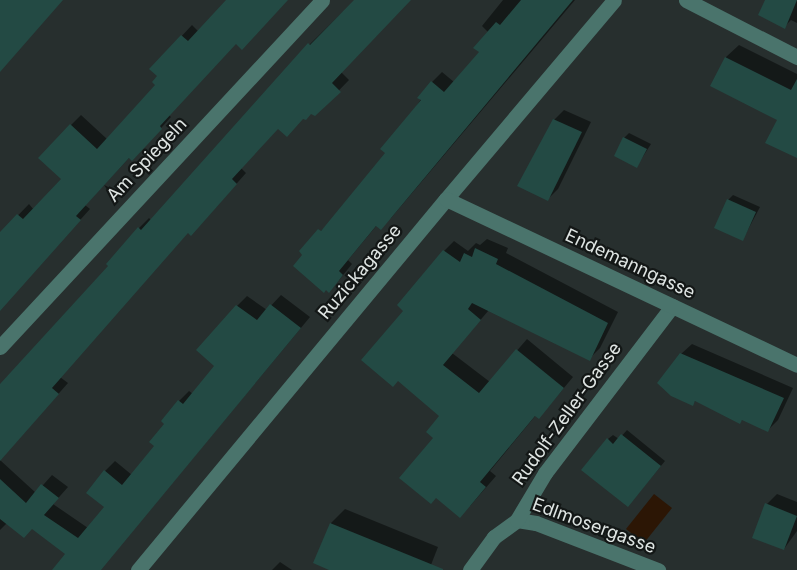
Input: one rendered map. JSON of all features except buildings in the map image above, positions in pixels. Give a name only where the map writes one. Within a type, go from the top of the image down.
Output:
[{"type":"street","name":"Am Spiegeln","points":[[0,347],[322,0]]},
{"type":"street","name":"Ruzickagasse","points":[[138,570],[614,0]]},
{"type":"street","points":[[686,0],[797,57]]},
{"type":"street","name":"Endemanngasse","points":[[446,199],[797,365]]},
{"type":"street","name":"Rudolf-Zeller-Gasse","points":[[470,570],[494,537],[517,520],[544,472],[672,306]]},
{"type":"street","name":"Edlmosergasse","points":[[517,520],[536,524],[658,570]]},
{"type":"shaded area","points":[[654,494],[672,508],[644,543],[626,529]]}]
